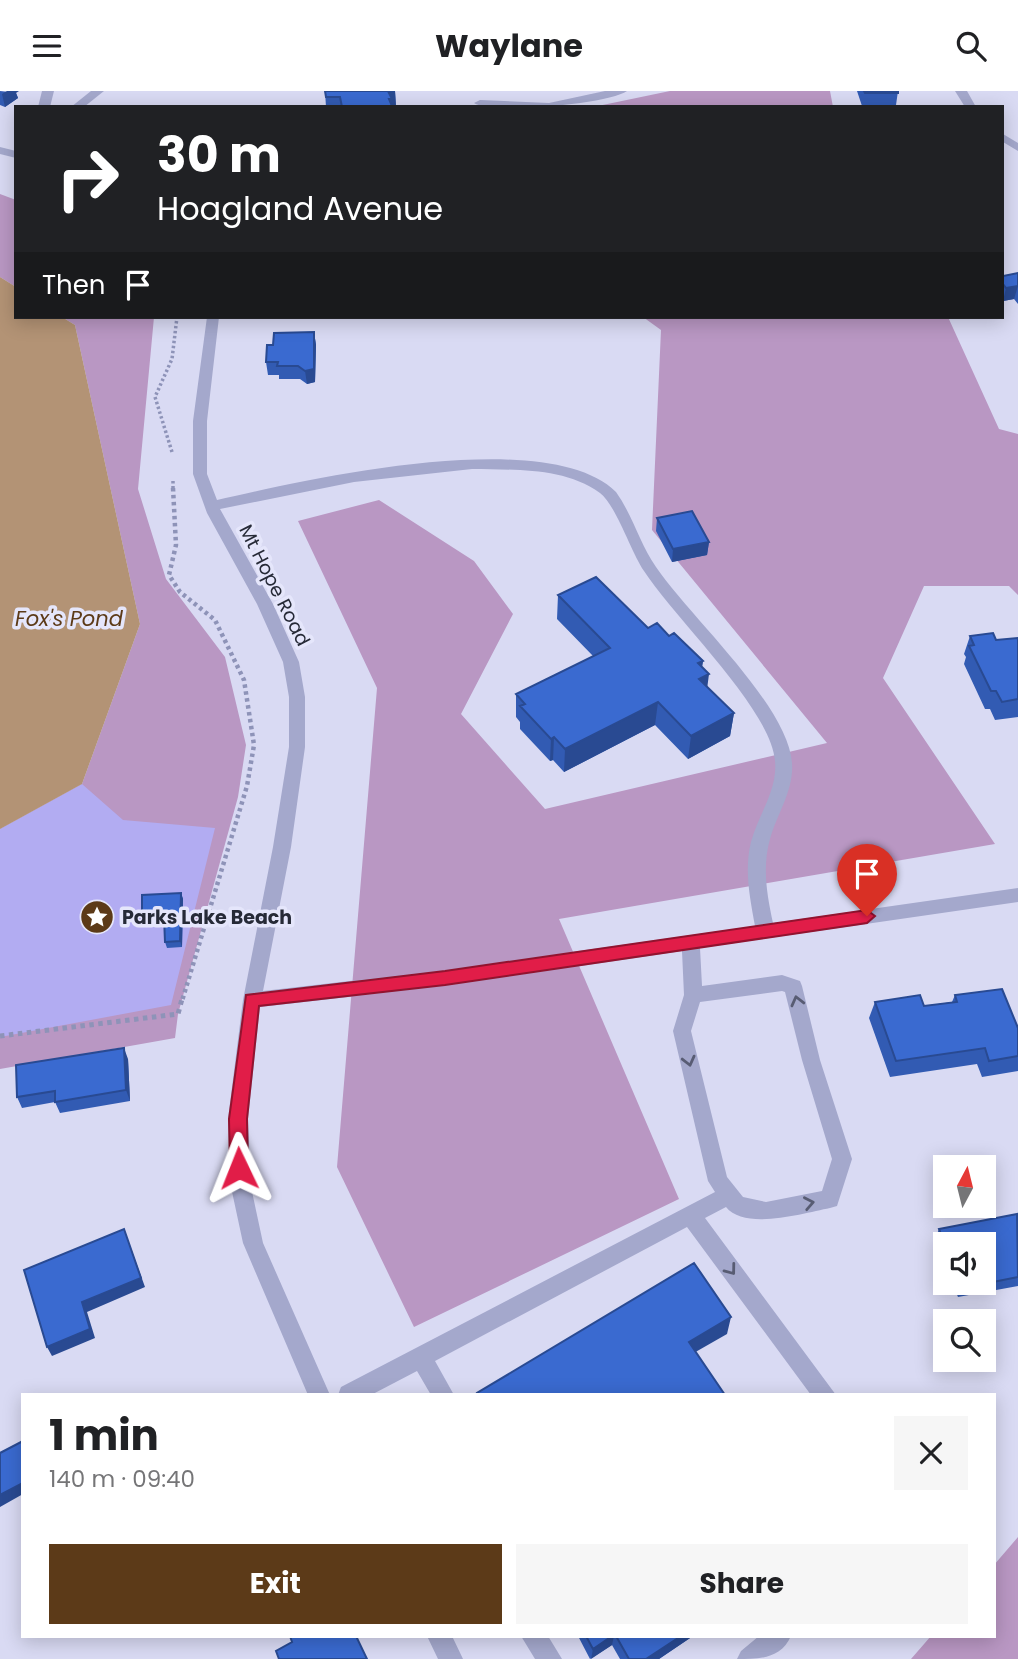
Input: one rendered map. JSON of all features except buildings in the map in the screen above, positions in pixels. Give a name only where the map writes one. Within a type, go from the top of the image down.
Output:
[{"type":"street","points":[[79,105],[98,91]]},
{"type":"street","points":[[554,105],[621,91]]},
{"type":"street","points":[[480,103],[526,105]]},
{"type":"street","name":"Mt Hope Road","points":[[213,319],[200,421],[200,474],[211,506],[265,604],[291,662],[297,697],[297,747],[282,847],[252,1000],[238,1119],[241,1187],[253,1243],[318,1393]]},
{"type":"street","points":[[211,506],[360,474],[488,465],[539,468],[570,475],[604,489],[615,503],[637,549],[660,585],[743,686],[782,752],[782,782],[760,842],[757,862],[756,878],[765,931]]},
{"type":"street","points":[[252,1000],[445,978],[1018,895]]},
{"type":"street","points":[[691,942],[692,995],[682,1031],[718,1181],[737,1205],[766,1211],[830,1199],[842,1159],[811,1060],[793,986],[782,983],[692,995]]},
{"type":"street","points":[[353,1393],[729,1195]]},
{"type":"street","points":[[690,1215],[824,1393]]},
{"type":"street","points":[[421,1357],[442,1393]]},
{"type":"street","points":[[440,1638],[451,1659]]},
{"type":"street","points":[[534,1638],[550,1659]]},
{"type":"street","points":[[749,1659],[776,1638]]},
{"type":"path","points":[[173,462],[172,449],[155,397],[169,374],[177,345],[177,319]]},
{"type":"path","points":[[0,1036],[178,1014],[194,968],[247,786],[254,745],[244,680],[215,621],[180,592],[169,575],[176,545],[173,474]]},
{"type":"shaded area","points":[[670,91],[830,91],[833,105],[603,105]]},
{"type":"shaded area","points":[[0,194],[14,199],[14,286],[0,277]]},
{"type":"shaded area","points":[[65,319],[154,319],[138,489],[166,579],[225,657],[246,745],[238,797],[178,1014],[175,1038],[0,1069],[0,829],[82,784],[140,624],[75,325]]},
{"type":"shaded area","points":[[646,319],[949,319],[999,429],[1018,434],[1018,595],[1009,586],[924,586],[883,678],[995,844],[559,919],[679,1199],[414,1327],[337,1167],[377,688],[298,521],[379,500],[474,561],[513,614],[461,714],[545,809],[827,743],[652,530],[661,330]]},
{"type":"shaded area","points":[[1018,1537],[1018,1659],[911,1659],[929,1638],[996,1638],[996,1563]]},
{"type":"sand","name":"Parks Lake Beach","points":[[82,784],[123,820],[215,828],[171,1005],[0,1037],[0,829]]},
{"type":"water","name":"Fox's Pond","points":[[0,277],[14,286],[14,319],[65,319],[75,325],[140,624],[82,784],[0,829]]},
{"type":"place","name":"Parks Lake Beach","points":[[97,917]]},
{"type":"route","points":[[239,1168],[238,1119],[252,1000],[445,978],[867,916]]}]
